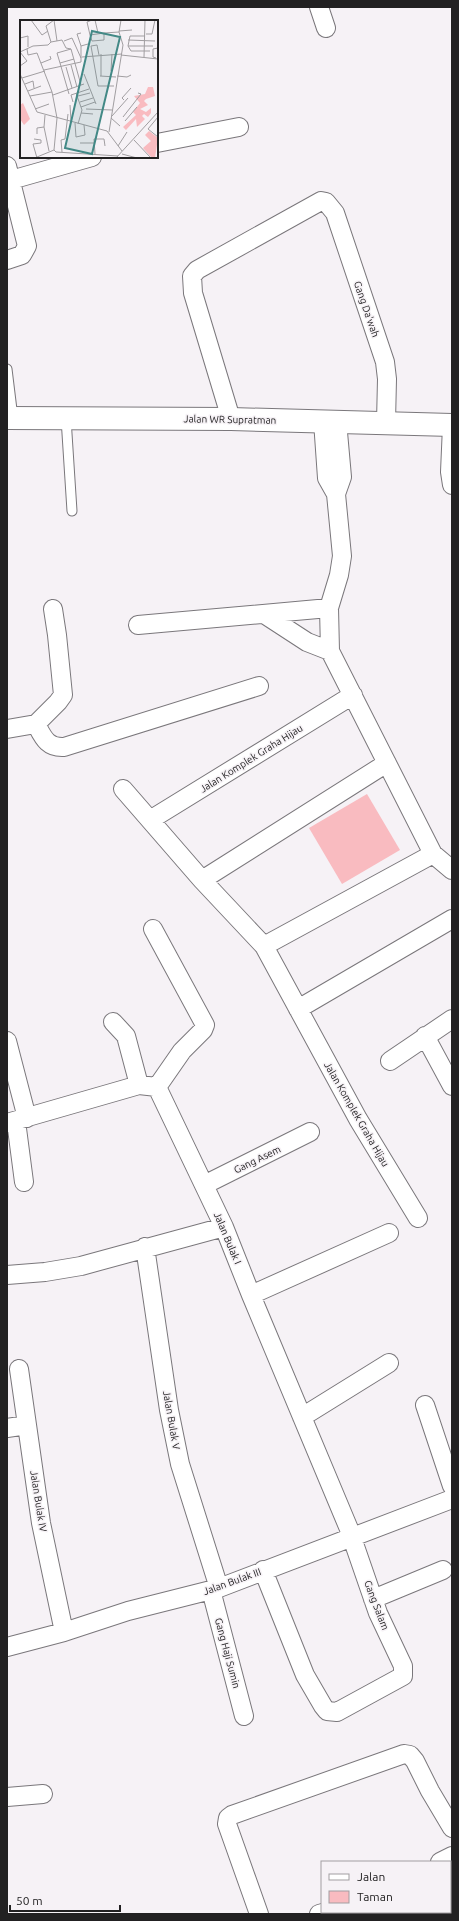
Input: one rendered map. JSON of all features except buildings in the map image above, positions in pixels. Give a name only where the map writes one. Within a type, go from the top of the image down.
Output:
[{"type":"main road","name":"Jalan WR Supratman","points":[[10,418],[231,419],[386,422],[452,425]]},
{"type":"street","points":[[319,7],[326,28]]},
{"type":"street","points":[[158,143],[239,127]]},
{"type":"street","points":[[7,260],[22,255],[27,246],[9,173],[87,158]]},
{"type":"street","name":"Gang Da'wah","points":[[231,419],[193,293],[192,276],[197,270],[313,203],[321,200],[326,202],[335,213],[385,362],[387,379],[386,422]]},
{"type":"street","points":[[330,421],[328,478],[336,494],[342,556],[339,574],[329,608],[330,651],[433,854],[452,870]]},
{"type":"street","points":[[452,425],[450,472],[452,485]]},
{"type":"street","points":[[138,625],[329,608]]},
{"type":"street","points":[[7,728],[36,724],[63,695],[53,609]]},
{"type":"street","points":[[264,614],[307,642],[330,651]]},
{"type":"street","points":[[36,724],[47,743],[56,747],[64,747],[259,686]]},
{"type":"street","name":"Jalan Komplek Graha Hijau","points":[[150,820],[353,695]]},
{"type":"street","points":[[202,880],[387,763]]},
{"type":"street","name":"Jalan Komplek Graha Hijau","points":[[123,789],[202,880],[264,946],[358,1119],[418,1218]]},
{"type":"street","points":[[264,946],[433,854]]},
{"type":"street","points":[[298,1009],[452,918]]},
{"type":"street","points":[[17,1121],[139,1085],[157,1087],[182,1051],[203,1030],[205,1025],[153,929]]},
{"type":"street","points":[[390,1061],[452,1019]]},
{"type":"street","points":[[113,1022],[126,1036],[139,1085]]},
{"type":"street","points":[[425,1036],[452,1086]]},
{"type":"street","points":[[7,1041],[24,1182]]},
{"type":"street","name":"Jalan Bulak I","points":[[157,1087],[224,1227],[352,1537]]},
{"type":"street","name":"Gang Asem","points":[[204,1185],[310,1132]]},
{"type":"street","points":[[7,1275],[45,1272],[81,1266],[146,1247],[224,1227]]},
{"type":"street","points":[[251,1295],[388,1233]]},
{"type":"street","name":"Jalan Bulak V","points":[[146,1247],[169,1410],[180,1464],[215,1589]]},
{"type":"street","points":[[302,1417],[388,1363]]},
{"type":"street","name":"Jalan Bulak IV","points":[[19,1369],[41,1523],[64,1632]]},
{"type":"street","points":[[425,1405],[452,1486]]},
{"type":"street","points":[[7,1428],[27,1425]]},
{"type":"street","name":"Jalan Bulak III","points":[[7,1647],[64,1632],[128,1611],[215,1589],[452,1499]]},
{"type":"street","name":"Gang Salam","points":[[263,1570],[305,1675],[327,1711],[332,1713],[337,1712],[398,1680],[403,1676],[404,1672],[373,1599],[352,1537]]},
{"type":"street","points":[[373,1599],[443,1570]]},
{"type":"street","name":"Gang Haji Sumin","points":[[215,1589],[244,1716]]},
{"type":"street","points":[[259,1914],[227,1824],[228,1818],[232,1815],[404,1754],[410,1755],[415,1761],[430,1791],[452,1828]]},
{"type":"street","points":[[7,1797],[43,1794]]},
{"type":"street","points":[[442,1861],[452,1856]]},
{"type":"lane","points":[[7,369],[10,418]]},
{"type":"lane","points":[[66,418],[72,511]]},
{"type":"green space","points":[[367,794],[400,850],[342,884],[309,828]]}]
